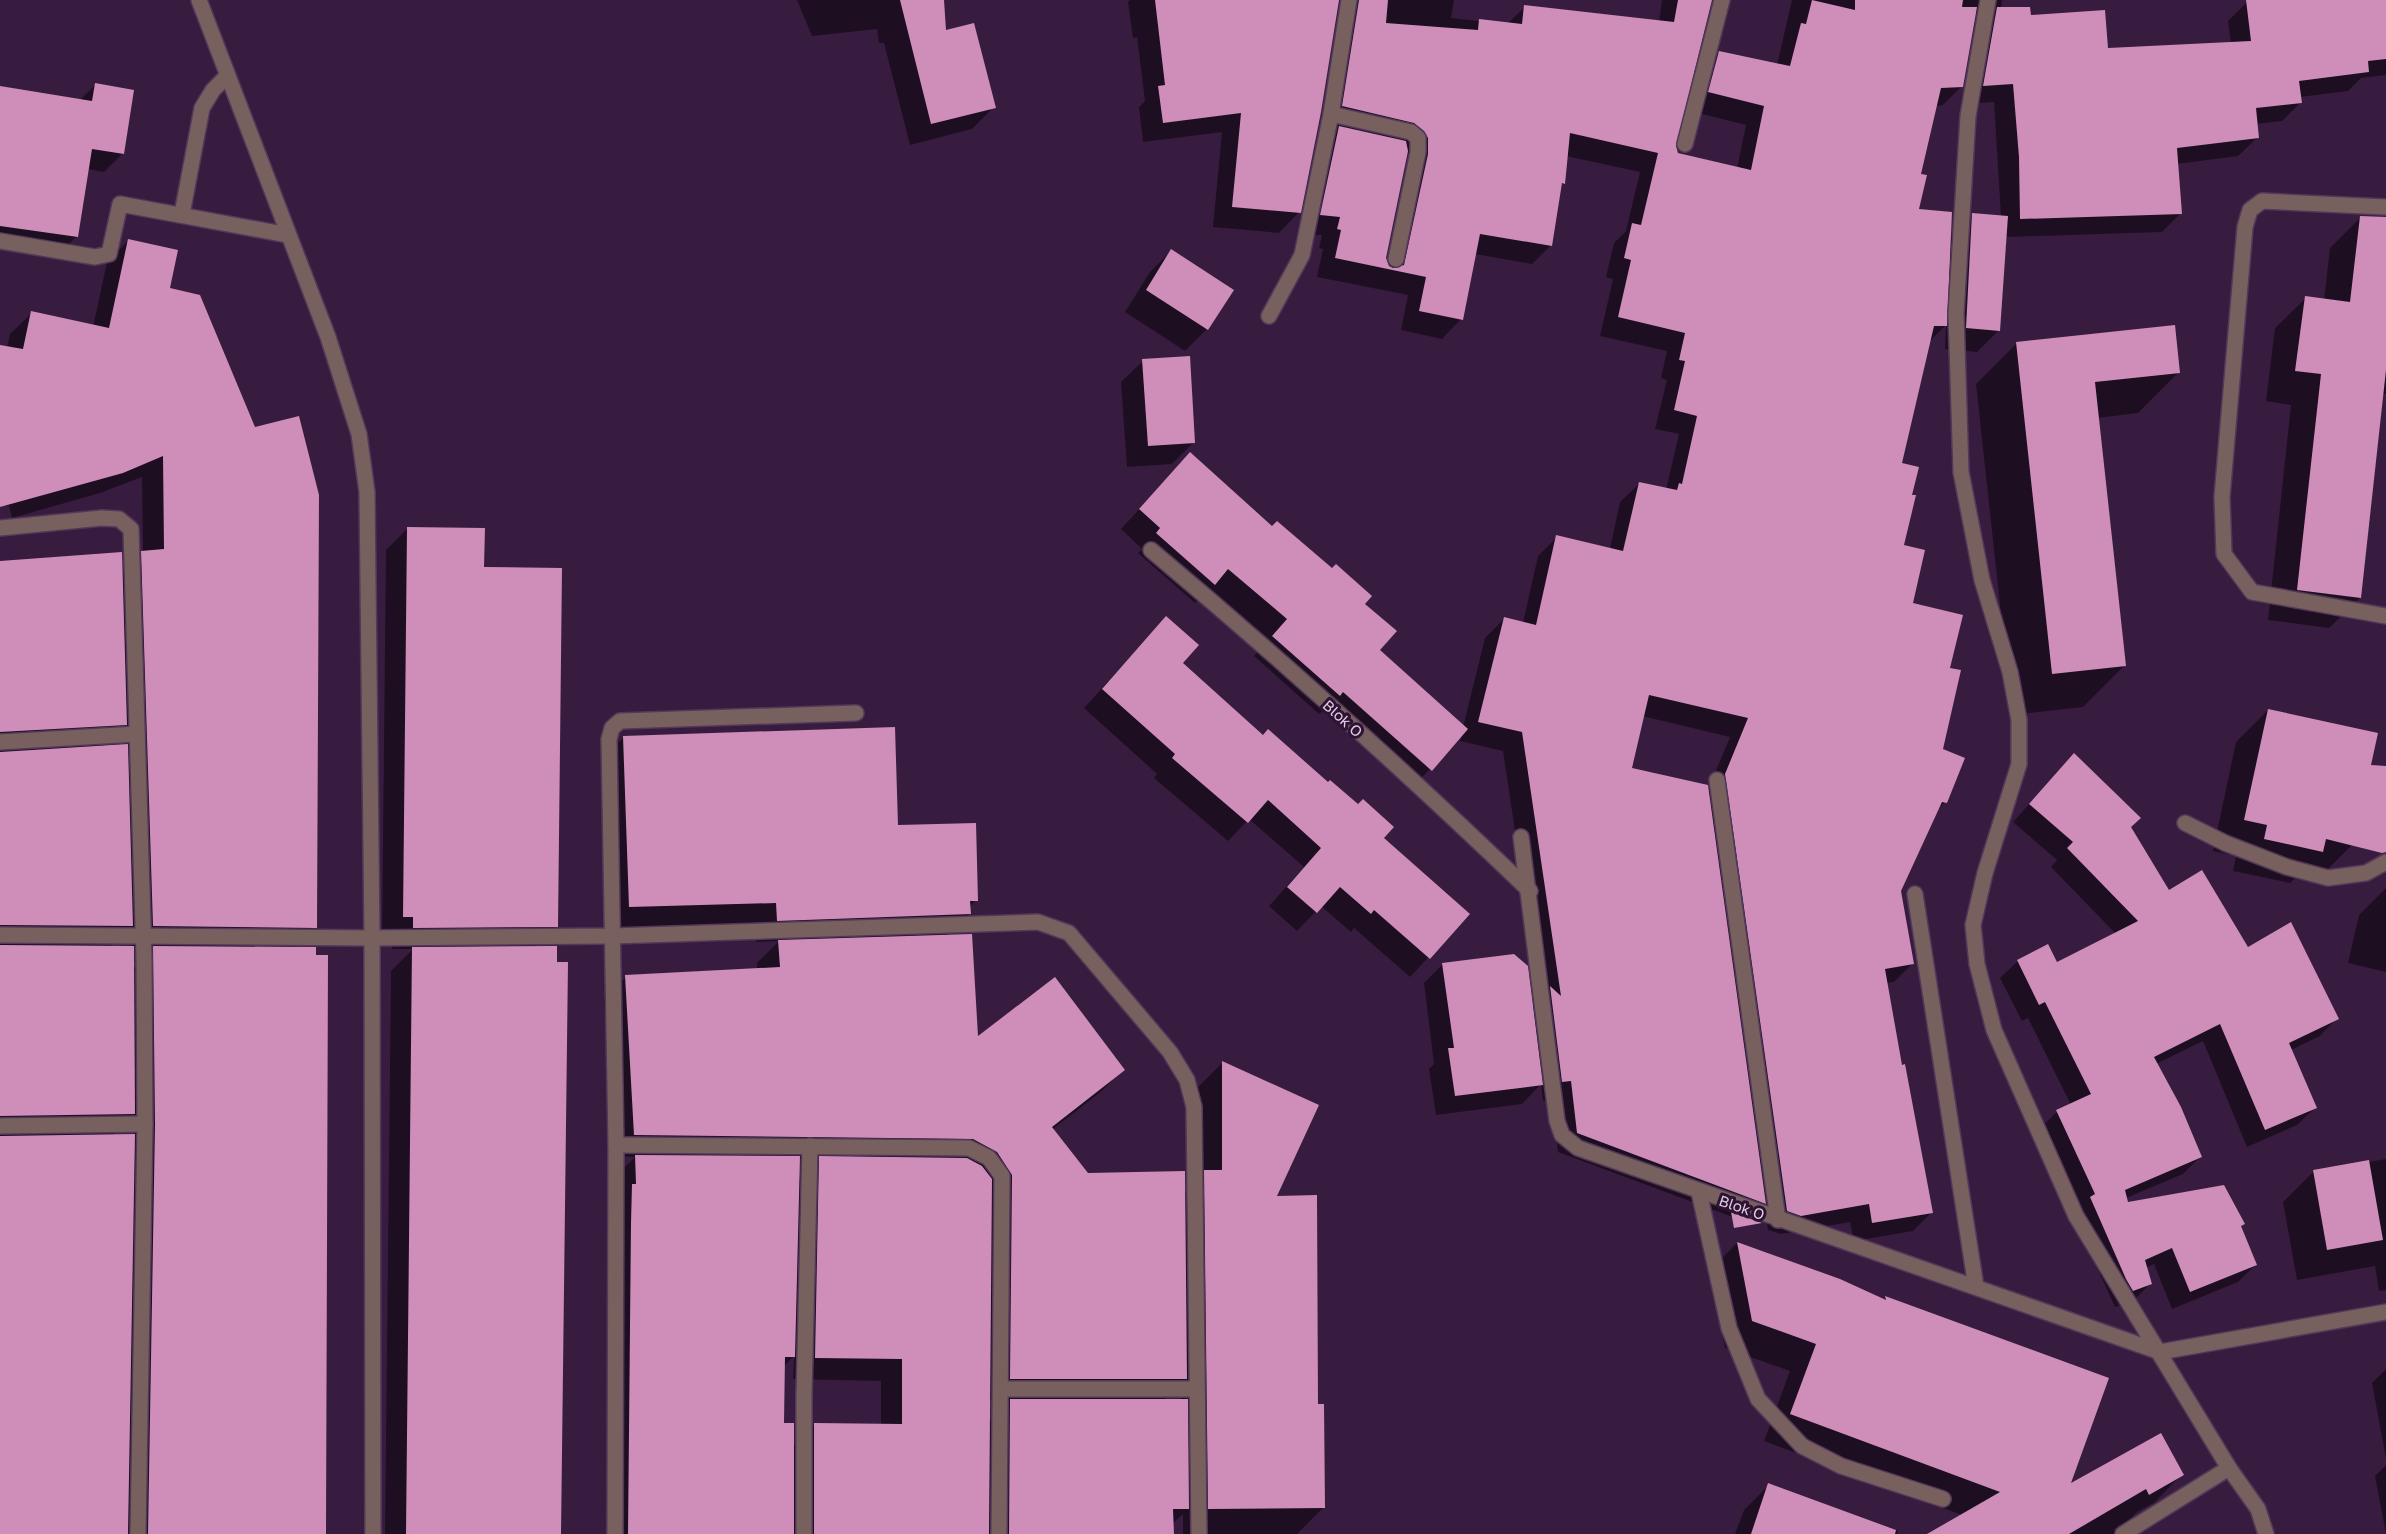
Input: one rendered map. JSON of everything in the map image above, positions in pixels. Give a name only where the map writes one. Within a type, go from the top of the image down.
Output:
[{"type":"street","points":[[200,0],[328,337],[359,434],[367,492],[372,938],[373,1534]]},
{"type":"street","points":[[1269,316],[1302,255],[1331,114],[1349,0]]},
{"type":"street","points":[[1685,144],[1722,0]]},
{"type":"street","points":[[1988,0],[1968,116],[1957,303],[1961,472],[1982,580],[2010,672],[2019,720],[2019,764],[1985,873],[1973,925],[1977,964],[1994,1030],[2076,1216],[2229,1468],[2258,1509],[2266,1534]]},
{"type":"street","points":[[182,214],[202,108],[213,90],[227,76]]},
{"type":"street","points":[[1331,114],[1411,132],[1418,138],[1418,152],[1396,259]]},
{"type":"street","points":[[2386,207],[2262,201],[2250,210],[2246,227],[2222,497],[2224,554],[2252,592],[2386,616]]},
{"type":"street","points":[[0,241],[95,257],[109,254],[120,204],[288,235]]},
{"type":"street","points":[[0,528],[102,518],[119,519],[131,529],[144,935],[145,1124],[138,1534]]},
{"type":"street","name":"Blok O","points":[[1151,550],[1225,611],[1408,776],[1530,891]]},
{"type":"street","points":[[615,1534],[616,1145],[609,739],[612,728],[620,721],[856,713]]},
{"type":"street","points":[[0,742],[137,734]]},
{"type":"street","points":[[1717,780],[1778,1220]]},
{"type":"street","points":[[2185,823],[2225,843],[2287,867],[2328,878],[2366,873],[2386,862]]},
{"type":"street","name":"Blok O","points":[[1521,837],[1530,891],[1557,1121],[1562,1135],[1578,1148],[2160,1352]]},
{"type":"street","points":[[1915,894],[1976,1287]]},
{"type":"street","points":[[0,935],[372,938],[614,936],[1038,922],[1069,933],[1170,1052],[1187,1080],[1194,1107],[1199,1534]]},
{"type":"street","points":[[0,1126],[145,1124]]},
{"type":"street","points":[[616,1145],[969,1148],[989,1158],[1002,1176],[999,1534]]},
{"type":"street","points":[[804,1534],[804,1396],[810,1146]]},
{"type":"street","points":[[1699,1192],[1729,1328],[1758,1399],[1802,1446],[1841,1466],[1943,1499]]},
{"type":"street","points":[[2160,1352],[2386,1312]]},
{"type":"street","points":[[1002,1389],[1196,1389]]},
{"type":"street","points":[[2123,1534],[2229,1468]]},
{"type":"building","points":[[900,0],[944,0],[946,30],[974,23],[996,108],[931,124]]},
{"type":"building","points":[[1155,0],[1339,0],[1321,112],[1301,213],[1232,207],[1241,113],[1163,123],[1158,86],[1165,85]]},
{"type":"building","points":[[1359,0],[1388,0],[1386,23],[1478,30],[1479,19],[1522,24],[1524,5],[1674,22],[1678,0],[1712,0],[1676,146],[1678,153],[1751,170],[1764,106],[1708,92],[1719,51],[1790,66],[1801,23],[1806,24],[1812,0],[1855,10],[1855,0],[1963,0],[1962,7],[1977,7],[1963,87],[1941,88],[1921,174],[1927,175],[1919,209],[1952,212],[1947,326],[1934,326],[1902,463],[1919,467],[1912,495],[1916,495],[1904,545],[1925,550],[1913,603],[1963,615],[1950,668],[1961,670],[1943,749],[1965,758],[1947,803],[1942,802],[1901,891],[1914,964],[1885,969],[1902,1065],[1905,1064],[1933,1213],[1872,1223],[1869,1204],[1801,1216],[1787,1211],[1725,774],[1748,718],[1649,695],[1632,768],[1708,785],[1766,1204],[1577,1133],[1571,1081],[1562,1082],[1550,986],[1561,996],[1522,732],[1478,722],[1504,617],[1536,625],[1556,535],[1623,551],[1639,482],[1677,490],[1679,483],[1682,484],[1697,416],[1674,410],[1685,361],[1679,360],[1685,333],[1618,317],[1631,260],[1624,258],[1632,223],[1641,225],[1658,153],[1570,133],[1565,184],[1562,183],[1552,246],[1480,234],[1463,320],[1419,311],[1426,277],[1335,258],[1341,230],[1337,229],[1340,217],[1320,215],[1339,126],[1406,141],[1408,151],[1386,258],[1389,266],[1393,268],[1404,265],[1428,154],[1428,138],[1424,131],[1414,123],[1342,106]]},
{"type":"building","points":[[2246,0],[2386,0],[2386,59],[2368,61],[2369,72],[2299,81],[2302,103],[2256,108],[2259,138],[2177,148],[2182,214],[2020,219],[2019,157],[2013,84],[1983,86],[1997,7],[2030,7],[2031,15],[2105,10],[2108,48],[2251,41]]},
{"type":"building","points":[[95,83],[134,90],[124,154],[92,149],[78,237],[0,226],[0,86],[92,101]]},
{"type":"building","points":[[1972,213],[2008,216],[2000,331],[1966,328]]},
{"type":"building","points":[[2360,216],[2386,217],[2386,370],[2361,598],[2297,590],[2321,374],[2295,371],[2305,296],[2350,302]]},
{"type":"building","points":[[128,239],[178,250],[170,288],[200,295],[255,427],[299,416],[319,495],[317,928],[153,926],[141,551],[164,549],[163,456],[123,473],[0,507],[0,345],[23,349],[31,311],[109,328]]},
{"type":"building","points":[[1171,249],[1234,290],[1208,330],[1146,290]]},
{"type":"building","points":[[2175,325],[2180,373],[2095,382],[2126,666],[2052,674],[2016,342]]},
{"type":"building","points":[[1190,356],[1195,443],[1148,446],[1142,359]]},
{"type":"building","points":[[1190,452],[1272,526],[1277,521],[1332,568],[1336,564],[1372,596],[1365,604],[1397,631],[1380,650],[1468,729],[1432,771],[1343,692],[1340,696],[1272,636],[1287,619],[1228,569],[1215,585],[1156,533],[1160,528],[1139,509]]},
{"type":"building","points":[[407,527],[485,528],[484,567],[562,568],[558,927],[413,928],[413,917],[403,917]]},
{"type":"building","points":[[122,552],[127,725],[0,732],[0,561]]},
{"type":"building","points":[[1166,616],[1199,645],[1183,663],[1263,735],[1268,729],[1328,782],[1330,780],[1358,804],[1363,799],[1394,827],[1384,838],[1470,914],[1430,959],[1374,910],[1371,914],[1340,887],[1317,913],[1287,887],[1321,848],[1268,800],[1248,823],[1172,758],[1175,754],[1102,689]]},
{"type":"building","points":[[2268,709],[2378,733],[2371,765],[2386,766],[2386,852],[2382,853],[2326,839],[2323,852],[2264,839],[2267,825],[2244,820]]},
{"type":"building","points":[[895,727],[898,825],[976,823],[978,901],[970,901],[971,914],[777,921],[776,903],[629,907],[623,736]]},
{"type":"building","points":[[128,744],[133,926],[0,925],[0,752]]},
{"type":"building","points":[[2074,753],[2141,818],[2131,827],[2169,890],[2202,870],[2248,947],[2291,922],[2339,1019],[2289,1043],[2317,1108],[2265,1130],[2220,1024],[2154,1057],[2181,1107],[2202,1157],[2125,1190],[2128,1202],[2224,1185],[2245,1224],[2241,1226],[2257,1265],[2190,1292],[2172,1248],[2145,1260],[2152,1284],[2133,1291],[2126,1279],[2090,1197],[2095,1194],[2056,1110],[2091,1094],[2045,1002],[2039,1005],[2017,960],[2048,944],[2057,962],[2138,921],[2067,848],[2073,842],[2029,804]]},
{"type":"building","points":[[972,934],[978,1036],[1055,977],[1125,1070],[1052,1127],[1088,1173],[1185,1171],[1187,1379],[1010,1379],[1012,1175],[997,1152],[973,1139],[634,1135],[625,975],[780,967],[778,940]]},
{"type":"building","points":[[0,945],[134,946],[135,1114],[0,1116]]},
{"type":"building","points":[[153,946],[316,947],[316,955],[328,955],[326,1534],[148,1534],[155,1124]]},
{"type":"building","points":[[557,946],[557,962],[568,962],[561,1534],[406,1534],[412,947]]},
{"type":"building","points":[[1514,954],[1528,966],[1543,1085],[1455,1096],[1448,1048],[1454,1048],[1442,963]]},
{"type":"building","points":[[1222,1061],[1319,1105],[1277,1196],[1317,1195],[1318,1404],[1324,1404],[1325,1508],[1208,1509],[1204,1170],[1222,1170]]},
{"type":"building","points":[[135,1134],[128,1534],[0,1534],[0,1136]]},
{"type":"building","points":[[635,1155],[800,1156],[795,1357],[785,1357],[784,1423],[794,1423],[794,1534],[628,1534],[631,1223],[632,1184],[636,1184]]},
{"type":"building","points":[[819,1156],[967,1158],[982,1166],[992,1179],[989,1534],[814,1534],[814,1423],[902,1424],[902,1359],[815,1358]]},
{"type":"building","points":[[2369,1160],[2383,1240],[2327,1250],[2313,1170]]},
{"type":"building","points":[[1731,1212],[1762,1223],[1734,1228]]},
{"type":"building","points":[[1737,1242],[1840,1279],[1886,1300],[1885,1296],[2109,1378],[2071,1483],[2161,1433],[2184,1475],[2149,1495],[2146,1489],[2069,1534],[1927,1534],[2000,1492],[1790,1414],[1816,1344],[1752,1321]]},
{"type":"building","points":[[1010,1399],[1188,1399],[1189,1509],[1173,1509],[1174,1534],[1009,1534]]},
{"type":"building","points":[[1768,1483],[1896,1530],[1895,1534],[1751,1534]]}]
